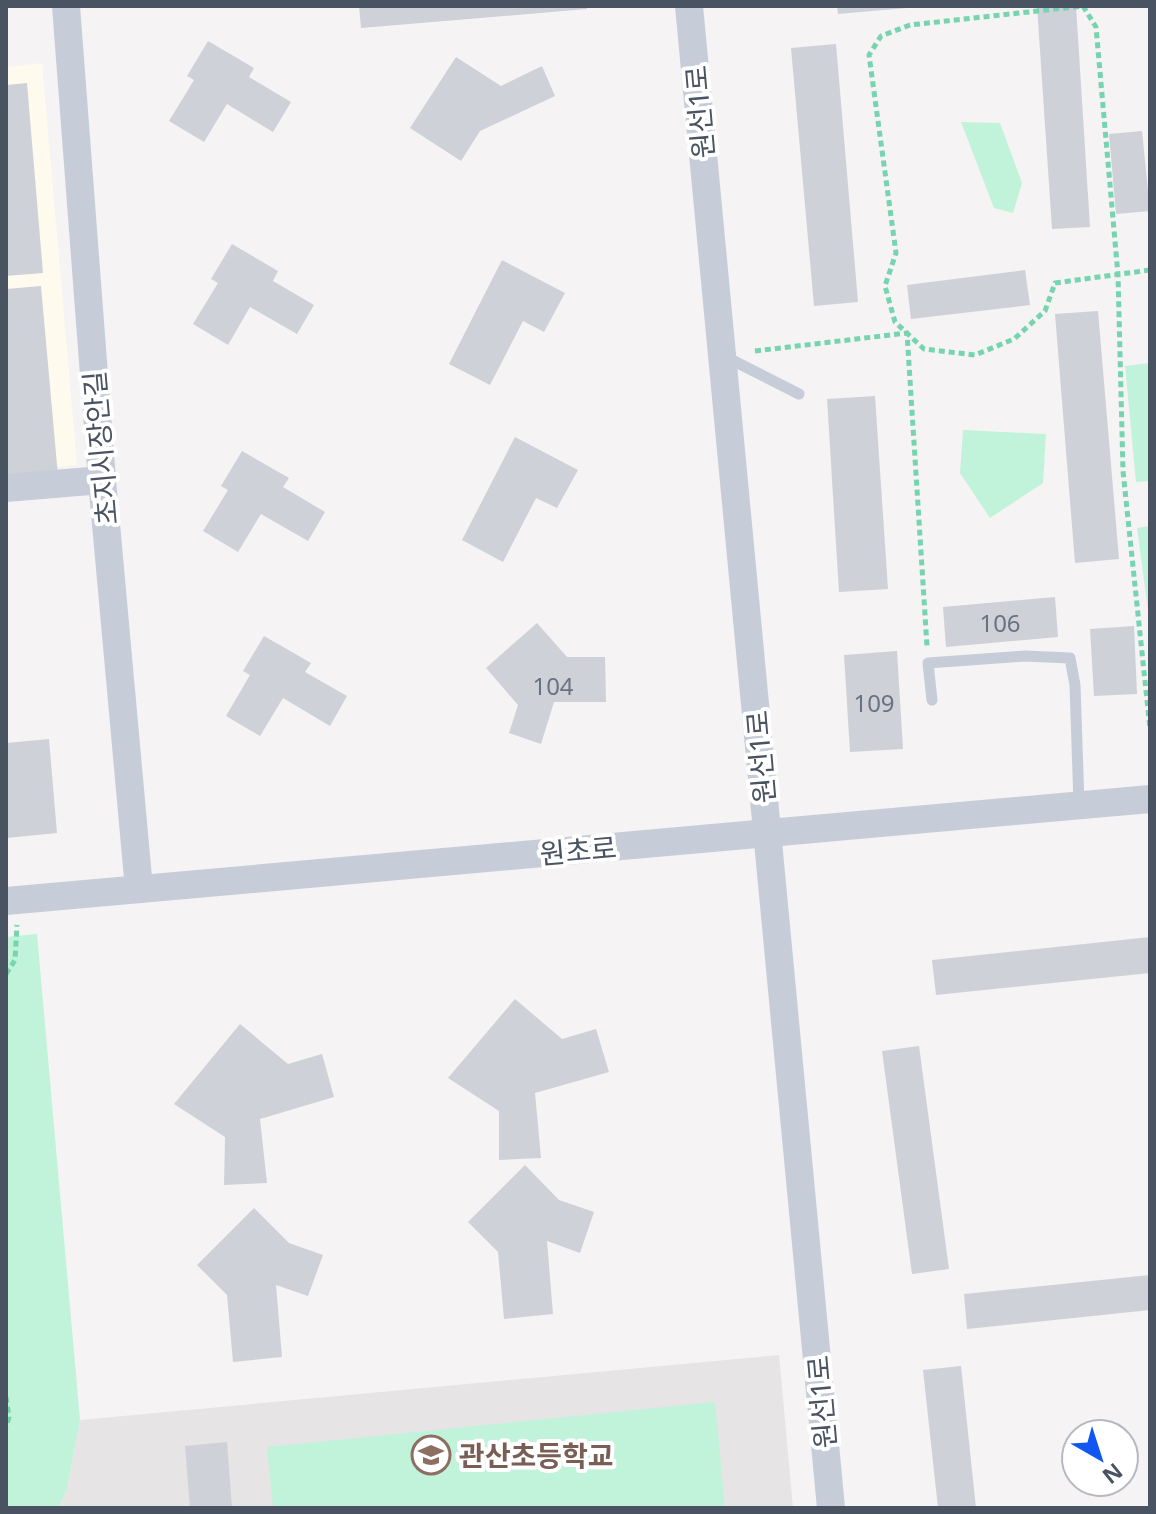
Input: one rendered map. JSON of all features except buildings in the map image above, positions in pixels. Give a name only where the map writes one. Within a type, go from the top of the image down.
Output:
[{"type":"street","name":"초지시장안길","points":[[66,6],[102,480],[139,889]]},
{"type":"street","name":"원선1로","points":[[689,6],[831,1508]]},
{"type":"street","points":[[6,488],[102,480]]},
{"type":"street","name":"원초로","points":[[9,901],[1150,799]]},
{"type":"lane","points":[[722,355],[799,394]]},
{"type":"lane","points":[[932,700],[928,663],[1025,656],[1070,658],[1075,685],[1079,805]]},
{"type":"path","points":[[1150,270],[1118,275],[1055,283],[1045,311],[1014,339],[975,355],[924,349],[895,322],[885,286],[896,253],[869,55],[881,36],[910,25],[1083,6],[1096,27],[1118,275],[1123,471],[1150,729]]},
{"type":"path","points":[[722,355],[907,333]]},
{"type":"path","points":[[907,333],[928,663]]},
{"type":"path","points":[[6,974],[15,960],[18,928],[9,901]]},
{"type":"path","points":[[6,1397],[9,1417],[6,1427]]},
{"type":"shaded area","points":[[42,63],[77,465],[6,472],[6,67]]},
{"type":"shaded area","name":"관산초등학교","points":[[779,1355],[793,1508],[58,1508],[67,1489],[80,1420]]},
{"type":"green space","points":[[961,122],[1000,123],[1022,183],[1013,213],[994,208]]},
{"type":"green space","points":[[1150,363],[1150,481],[1136,482],[1125,366]]},
{"type":"green space","points":[[963,430],[1046,434],[1043,483],[990,518],[960,473]]},
{"type":"green space","points":[[1150,526],[1150,625],[1137,528]]},
{"type":"green space","points":[[37,934],[80,1420],[67,1489],[58,1508],[6,1508],[6,937]]},
{"type":"green space","points":[[715,1402],[725,1508],[273,1508],[267,1447]]},
{"type":"place","name":"관산초등학교","points":[[431,1455]]}]
